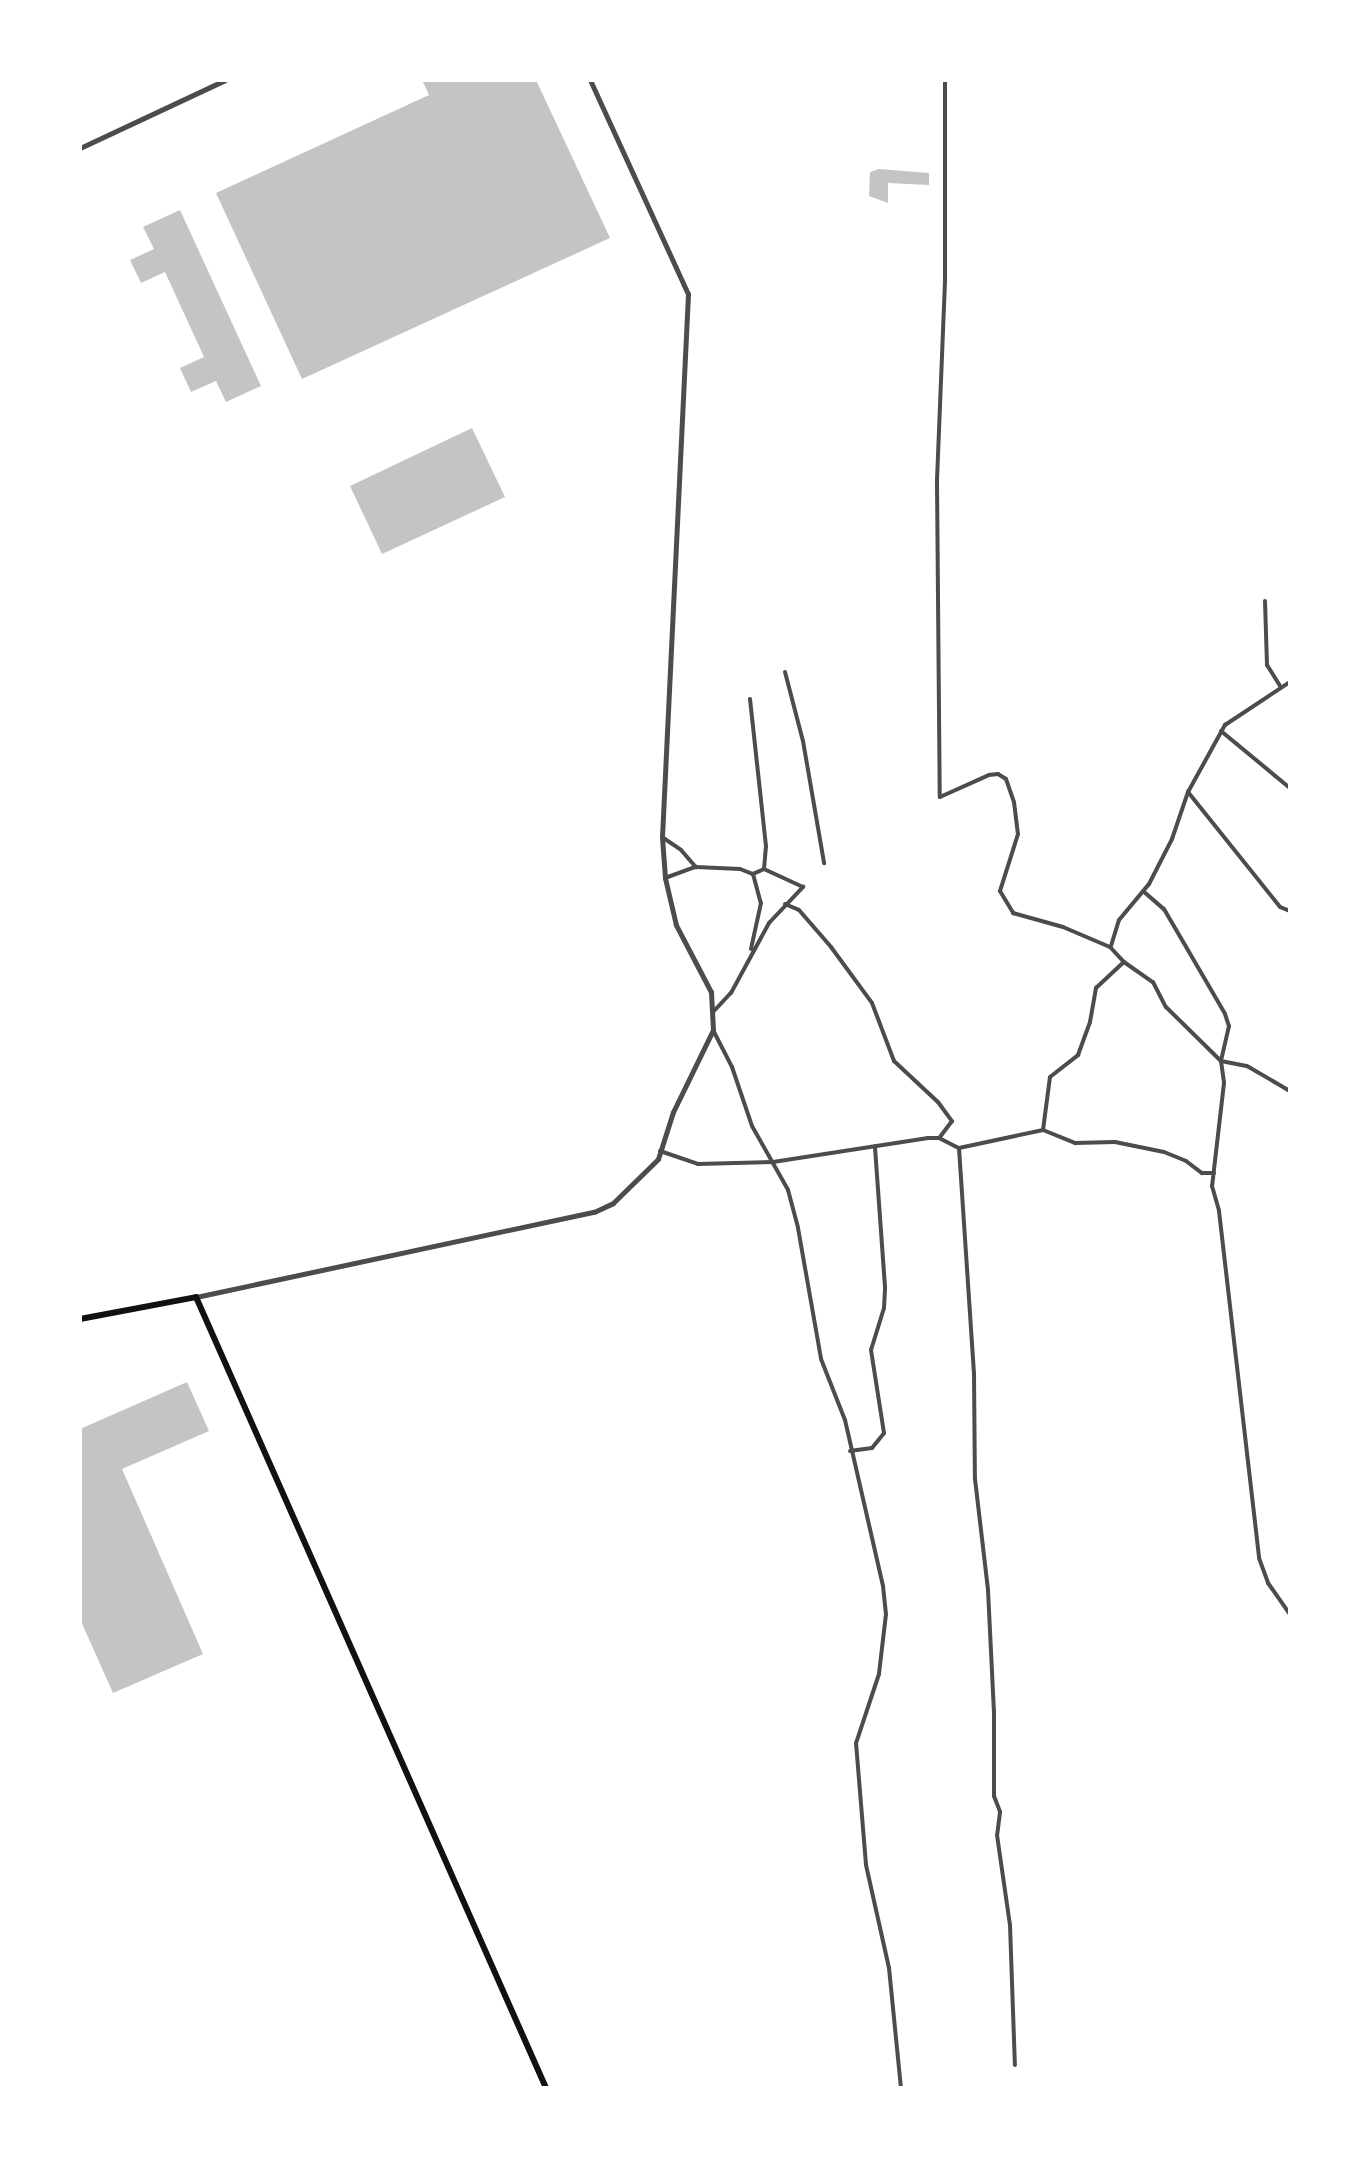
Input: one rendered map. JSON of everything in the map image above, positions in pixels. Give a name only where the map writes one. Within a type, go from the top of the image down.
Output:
[{"type":"main road","points":[[80,1319],[196,1297],[546,2088]]},
{"type":"street","points":[[80,148],[225,80]]},
{"type":"street","points":[[196,1297],[594,1212],[613,1203],[658,1159],[673,1112],[713,1030],[711,992],[676,925],[665,878],[662,837],[688,294],[590,80]]},
{"type":"street","points":[[945,80],[945,281],[937,482],[940,797],[994,774],[1006,779],[1014,802],[1018,834],[1001,883],[1002,899],[1022,919],[1063,927],[1110,947],[1124,962],[1153,982],[1181,1024],[1221,1061],[1247,1066],[1290,1091]]},
{"type":"street","points":[[1265,601],[1267,665],[1280,686]]},
{"type":"street","points":[[785,672],[803,741],[824,863]]},
{"type":"street","points":[[1110,947],[1119,920],[1143,891],[1172,839],[1188,792],[1221,731],[1280,686],[1290,682]]},
{"type":"street","points":[[750,699],[766,846],[764,869]]},
{"type":"street","points":[[1221,731],[1290,788]]},
{"type":"street","points":[[1188,792],[1280,907],[1290,911]]},
{"type":"street","points":[[662,837],[681,850],[696,867]]},
{"type":"street","points":[[665,878],[696,867],[740,869],[753,874],[764,869],[803,887],[769,923],[731,993],[714,1011]]},
{"type":"street","points":[[750,955],[761,903],[753,874]]},
{"type":"street","points":[[1143,891],[1164,909],[1229,1026],[1221,1061],[1224,1083],[1212,1186],[1219,1211],[1259,1558],[1268,1583],[1290,1614]]},
{"type":"street","points":[[785,904],[799,910],[831,947],[872,1003],[894,1061],[938,1102],[952,1121],[939,1138]]},
{"type":"street","points":[[1043,1130],[1050,1077],[1078,1055],[1090,1022],[1096,988],[1124,962]]},
{"type":"street","points":[[713,1030],[732,1067],[752,1126],[788,1190],[821,1359],[845,1420],[886,1614],[879,1674],[856,1743],[866,1865],[889,1968],[901,2088]]},
{"type":"street","points":[[660,1151],[698,1164],[773,1162],[939,1138],[959,1148],[1043,1130],[1075,1143],[1115,1142],[1164,1152],[1186,1161],[1202,1173],[1214,1173]]},
{"type":"street","points":[[850,1451],[872,1448],[884,1433],[871,1350],[884,1308],[885,1287],[875,1146]]},
{"type":"street","points":[[959,1148],[974,1374],[975,1479],[988,1590],[994,1711],[994,1796],[1000,1812],[997,1835],[1010,1925],[1015,2065]]},
{"type":"building","points":[[422,80],[536,80],[610,238],[302,379],[216,193],[429,95]]},
{"type":"building","points":[[879,169],[929,173],[929,185],[888,183],[888,203],[869,196],[870,172]]},
{"type":"building","points":[[180,210],[261,386],[226,402],[216,381],[191,392],[180,368],[204,357],[165,272],[141,283],[130,260],[154,249],[143,227]]},
{"type":"building","points":[[472,428],[505,497],[382,554],[350,486]]},
{"type":"building","points":[[187,1382],[209,1431],[122,1469],[203,1654],[113,1693],[80,1619],[80,1429]]}]
